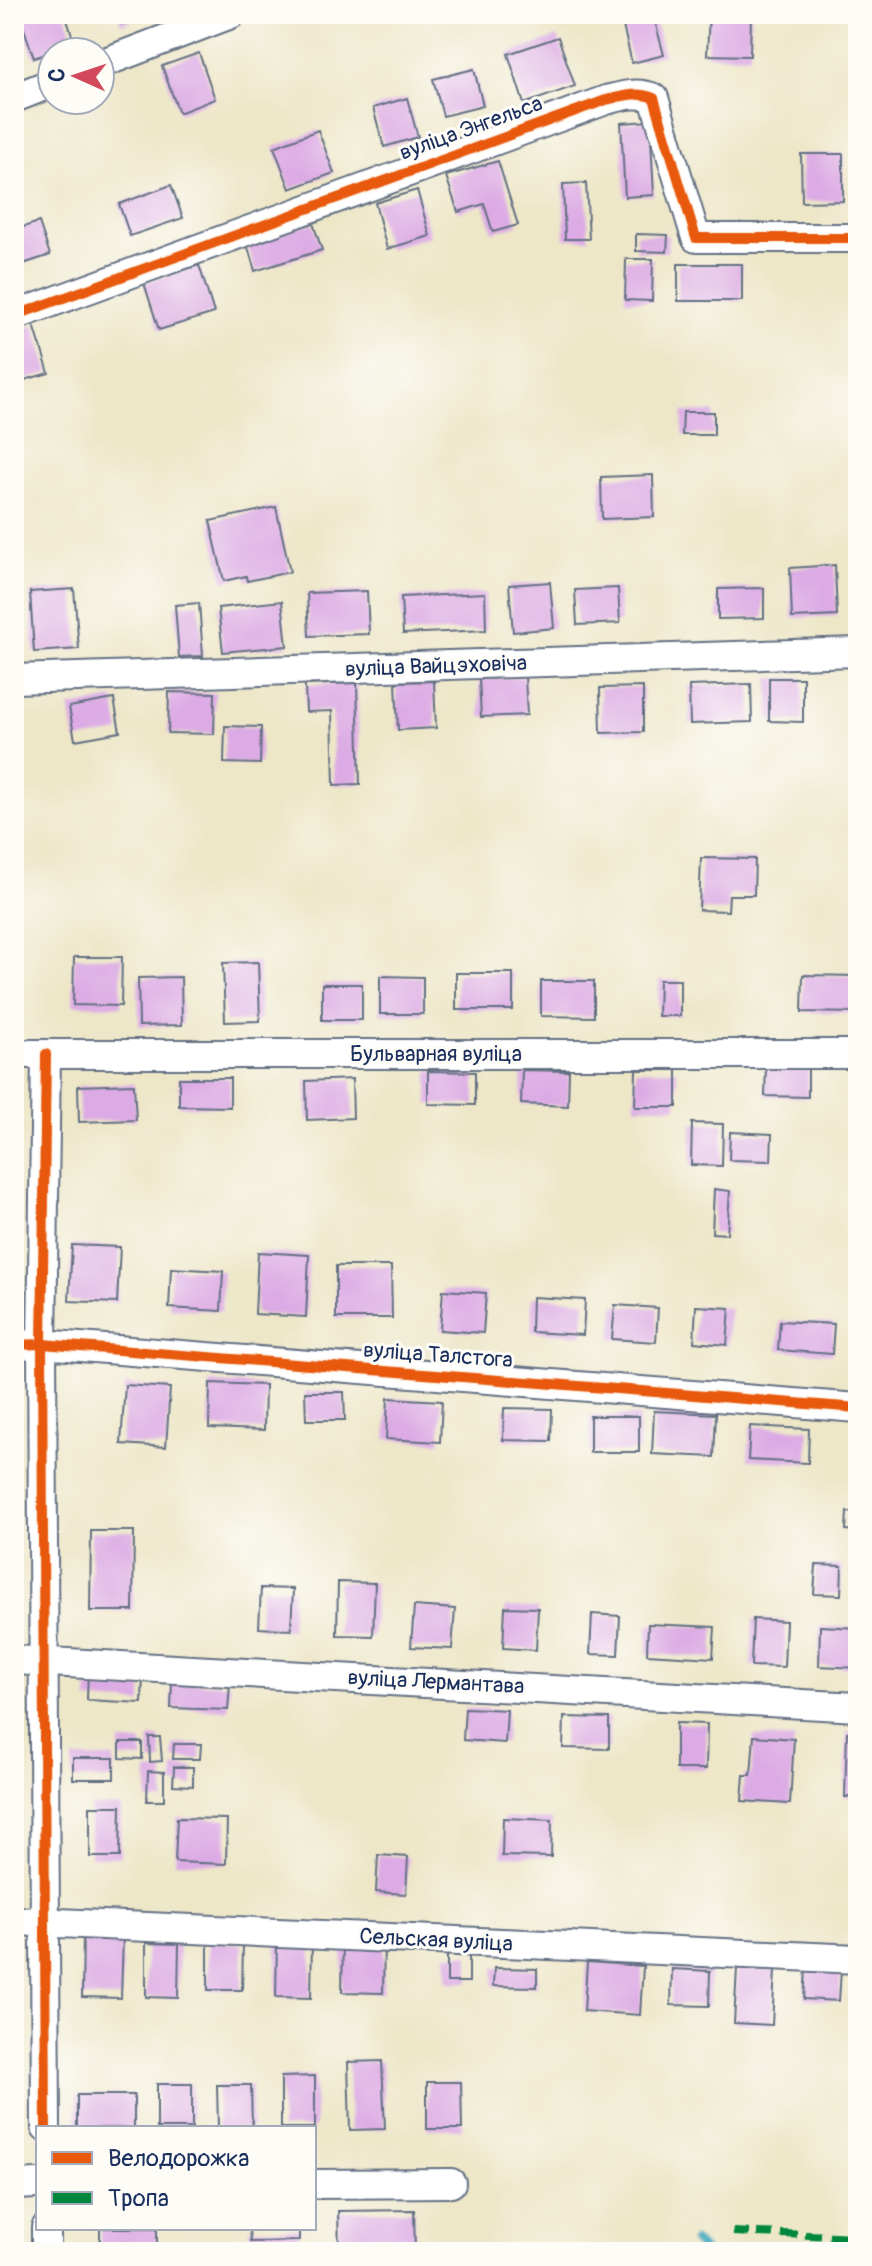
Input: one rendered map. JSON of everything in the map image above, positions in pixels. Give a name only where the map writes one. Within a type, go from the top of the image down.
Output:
[{"type":"street","points":[[116,58],[231,14]]},
{"type":"street","name":"вуліца Энгельса","points":[[14,316],[606,100],[631,94],[654,98],[696,238],[858,238]]},
{"type":"street","name":"вуліца Вайцэховіча","points":[[14,679],[858,652]]},
{"type":"street","name":"Бульварная вуліца","points":[[14,1054],[858,1054]]},
{"type":"street","points":[[46,1054],[28,1345],[43,1660],[46,2126]]},
{"type":"street","name":"вуліца Талстога","points":[[28,1345],[858,1408]]},
{"type":"street","name":"вуліца Лермантава","points":[[14,1660],[858,1707]]},
{"type":"street","name":"Сельская вуліца","points":[[14,1921],[858,1959]]},
{"type":"street","points":[[316,2184],[451,2183]]},
{"type":"street","points":[[14,2185],[36,2184]]},
{"type":"street","points":[[46,2230],[46,2252]]},
{"type":"building","points":[[19,14],[65,14],[72,36],[36,36],[34,58]]},
{"type":"building","points":[[118,14],[150,14],[150,15],[121,24]]},
{"type":"building","points":[[653,14],[664,55],[632,63],[622,22]]},
{"type":"building","points":[[709,14],[751,14],[750,56],[707,55]]},
{"type":"building","points":[[558,37],[575,86],[524,104],[508,54]]},
{"type":"building","points":[[199,53],[215,99],[179,113],[162,66]]},
{"type":"building","points":[[474,69],[483,106],[443,116],[433,79]]},
{"type":"building","points":[[407,98],[418,137],[384,147],[373,108]]},
{"type":"building","points":[[650,121],[654,195],[625,197],[621,123]]},
{"type":"building","points":[[318,130],[334,173],[290,189],[274,147]]},
{"type":"building","points":[[801,154],[843,154],[843,201],[802,202]]},
{"type":"building","points":[[498,161],[518,225],[493,232],[484,204],[458,212],[446,176]]},
{"type":"building","points":[[586,183],[589,239],[565,239],[563,184]]},
{"type":"building","points":[[171,185],[183,218],[130,236],[119,204]]},
{"type":"building","points":[[417,190],[430,236],[387,249],[375,203]]},
{"type":"building","points":[[39,222],[50,255],[14,267],[14,230]]},
{"type":"building","points":[[313,223],[322,250],[255,271],[247,244]]},
{"type":"building","points":[[636,234],[668,235],[667,252],[636,251]]},
{"type":"building","points":[[626,259],[653,259],[652,301],[625,300]]},
{"type":"building","points":[[678,264],[742,264],[742,301],[678,301]]},
{"type":"building","points":[[199,265],[214,313],[159,330],[144,283]]},
{"type":"building","points":[[34,325],[49,373],[14,383],[14,331]]},
{"type":"building","points":[[683,412],[714,412],[714,435],[682,435]]},
{"type":"building","points":[[653,475],[654,517],[602,519],[601,477]]},
{"type":"building","points":[[276,507],[290,572],[247,581],[246,576],[224,581],[210,521]]},
{"type":"building","points":[[835,565],[837,616],[792,618],[790,568]]},
{"type":"building","points":[[550,582],[554,628],[513,632],[509,585]]},
{"type":"building","points":[[618,588],[620,623],[577,625],[575,590]]},
{"type":"building","points":[[764,588],[764,618],[718,619],[718,589]]},
{"type":"building","points":[[74,589],[79,649],[34,652],[30,592]]},
{"type":"building","points":[[367,591],[369,634],[309,636],[307,593]]},
{"type":"building","points":[[485,593],[486,630],[403,634],[401,597]]},
{"type":"building","points":[[282,601],[287,646],[223,652],[218,608]]},
{"type":"building","points":[[199,603],[203,656],[179,657],[175,605]]},
{"type":"building","points":[[525,677],[527,715],[481,717],[479,679]]},
{"type":"building","points":[[769,678],[803,678],[803,722],[769,721]]},
{"type":"building","points":[[434,681],[436,728],[398,730],[396,682]]},
{"type":"building","points":[[357,683],[360,784],[334,785],[332,711],[306,712],[305,685]]},
{"type":"building","points":[[751,684],[752,722],[690,724],[689,686]]},
{"type":"building","points":[[643,687],[643,732],[601,733],[600,688]]},
{"type":"building","points":[[169,692],[215,693],[214,734],[168,733]]},
{"type":"building","points":[[114,699],[120,732],[75,740],[69,707]]},
{"type":"building","points":[[225,726],[261,727],[260,764],[224,763]]},
{"type":"building","points":[[701,858],[755,859],[754,895],[729,895],[728,911],[699,910]]},
{"type":"building","points":[[74,957],[122,957],[121,1006],[73,1005]]},
{"type":"building","points":[[258,962],[260,1021],[225,1022],[223,963]]},
{"type":"building","points":[[456,973],[513,973],[513,1010],[456,1010]]},
{"type":"building","points":[[803,975],[858,976],[858,1013],[802,1012]]},
{"type":"building","points":[[380,976],[423,977],[423,1014],[380,1014]]},
{"type":"building","points":[[181,977],[182,1025],[139,1026],[138,978]]},
{"type":"building","points":[[659,980],[680,980],[680,1016],[658,1016]]},
{"type":"building","points":[[541,981],[594,981],[594,1017],[541,1016]]},
{"type":"building","points":[[322,984],[362,984],[362,1020],[322,1020]]},
{"type":"building","points":[[766,1065],[808,1066],[808,1097],[765,1096]]},
{"type":"building","points":[[522,1070],[569,1071],[568,1106],[521,1104]]},
{"type":"building","points":[[636,1070],[677,1070],[677,1107],[635,1107]]},
{"type":"building","points":[[428,1071],[475,1072],[475,1105],[428,1104]]},
{"type":"building","points":[[179,1078],[230,1078],[230,1107],[179,1106]]},
{"type":"building","points":[[352,1079],[353,1118],[307,1120],[306,1081]]},
{"type":"building","points":[[134,1084],[136,1120],[79,1122],[78,1086]]},
{"type":"building","points":[[692,1123],[723,1124],[722,1166],[691,1165]]},
{"type":"building","points":[[730,1132],[772,1134],[771,1161],[729,1160]]},
{"type":"building","points":[[714,1189],[730,1191],[727,1234],[712,1233]]},
{"type":"building","points":[[72,1245],[120,1247],[117,1303],[69,1301]]},
{"type":"building","points":[[258,1252],[309,1255],[306,1317],[255,1314]]},
{"type":"building","points":[[336,1266],[391,1266],[392,1318],[336,1318]]},
{"type":"building","points":[[171,1268],[223,1271],[221,1311],[169,1308]]},
{"type":"building","points":[[443,1290],[486,1293],[483,1333],[440,1330]]},
{"type":"building","points":[[532,1297],[585,1300],[583,1335],[531,1332]]},
{"type":"building","points":[[615,1305],[658,1308],[656,1342],[612,1339]]},
{"type":"building","points":[[696,1306],[730,1308],[727,1345],[694,1342]]},
{"type":"building","points":[[780,1321],[834,1324],[832,1354],[778,1350]]},
{"type":"building","points":[[210,1383],[265,1385],[264,1430],[209,1428]]},
{"type":"building","points":[[125,1385],[170,1388],[166,1447],[121,1444]]},
{"type":"building","points":[[305,1392],[344,1392],[345,1420],[306,1420]]},
{"type":"building","points":[[388,1398],[442,1401],[440,1442],[386,1439]]},
{"type":"building","points":[[504,1408],[552,1409],[551,1441],[503,1440]]},
{"type":"building","points":[[654,1411],[716,1414],[714,1457],[652,1454]]},
{"type":"building","points":[[590,1416],[639,1416],[639,1452],[590,1452]]},
{"type":"building","points":[[750,1426],[809,1429],[808,1463],[748,1460]]},
{"type":"building","points":[[847,1512],[858,1513],[858,1531],[846,1530]]},
{"type":"building","points":[[91,1531],[134,1531],[133,1611],[90,1611]]},
{"type":"building","points":[[816,1565],[842,1566],[841,1595],[814,1594]]},
{"type":"building","points":[[338,1582],[375,1583],[373,1636],[337,1635]]},
{"type":"building","points":[[261,1588],[293,1589],[291,1630],[259,1628]]},
{"type":"building","points":[[414,1606],[455,1609],[452,1649],[411,1647]]},
{"type":"building","points":[[505,1607],[538,1608],[536,1650],[503,1648]]},
{"type":"building","points":[[592,1614],[620,1616],[618,1655],[590,1654]]},
{"type":"building","points":[[753,1619],[786,1621],[784,1667],[751,1666]]},
{"type":"building","points":[[648,1624],[715,1627],[713,1658],[647,1654]]},
{"type":"building","points":[[820,1626],[858,1628],[858,1668],[819,1666]]},
{"type":"building","points":[[88,1669],[143,1672],[142,1703],[87,1700]]},
{"type":"building","points":[[172,1682],[230,1684],[228,1710],[171,1708]]},
{"type":"building","points":[[465,1708],[507,1710],[505,1743],[463,1740]]},
{"type":"building","points":[[564,1717],[609,1718],[609,1749],[563,1748]]},
{"type":"building","points":[[676,1723],[707,1724],[706,1769],[676,1769]]},
{"type":"building","points":[[847,1732],[858,1732],[858,1797],[845,1797]]},
{"type":"building","points":[[754,1736],[794,1739],[790,1804],[742,1801],[744,1775],[751,1775]]},
{"type":"building","points":[[149,1737],[160,1737],[162,1761],[150,1762]]},
{"type":"building","points":[[120,1742],[142,1742],[142,1759],[120,1758]]},
{"type":"building","points":[[174,1744],[201,1744],[200,1759],[173,1759]]},
{"type":"building","points":[[73,1758],[114,1758],[114,1779],[73,1779]]},
{"type":"building","points":[[174,1767],[193,1767],[193,1786],[173,1785]]},
{"type":"building","points":[[148,1771],[164,1772],[164,1801],[147,1801]]},
{"type":"building","points":[[90,1806],[121,1806],[120,1857],[90,1857]]},
{"type":"building","points":[[177,1818],[227,1819],[226,1864],[175,1862]]},
{"type":"building","points":[[503,1818],[552,1820],[551,1857],[502,1856]]},
{"type":"building","points":[[378,1855],[408,1857],[406,1894],[376,1892]]},
{"type":"building","points":[[83,1935],[123,1936],[121,1998],[82,1997]]},
{"type":"building","points":[[277,1941],[312,1941],[311,1998],[276,1997]]},
{"type":"building","points":[[146,1943],[179,1944],[178,1998],[146,1997]]},
{"type":"building","points":[[208,1943],[243,1944],[242,1990],[208,1990]]},
{"type":"building","points":[[343,1943],[384,1944],[383,1993],[342,1992]]},
{"type":"building","points":[[447,1954],[469,1954],[469,1982],[447,1982]]},
{"type":"building","points":[[587,1962],[643,1966],[640,2015],[584,2011]]},
{"type":"building","points":[[494,1968],[537,1969],[537,1987],[493,1986]]},
{"type":"building","points":[[737,1968],[775,1970],[772,2025],[734,2023]]},
{"type":"building","points":[[672,1969],[710,1971],[709,2006],[671,2005]]},
{"type":"building","points":[[806,1969],[841,1970],[839,2001],[804,1999]]},
{"type":"building","points":[[382,2061],[385,2129],[350,2130],[348,2062]]},
{"type":"building","points":[[315,2076],[315,2126],[281,2126],[281,2077]]},
{"type":"building","points":[[427,2082],[461,2082],[462,2129],[427,2129]]},
{"type":"building","points":[[157,2084],[192,2084],[192,2126],[157,2126]]},
{"type":"building","points":[[217,2085],[251,2085],[252,2126],[218,2126]]},
{"type":"building","points":[[77,2095],[134,2095],[134,2126],[77,2126]]},
{"type":"building","points":[[414,2210],[415,2251],[339,2252],[338,2211]]},
{"type":"building","points":[[100,2230],[157,2230],[157,2252],[100,2252]]},
{"type":"building","points":[[249,2230],[299,2230],[299,2241],[250,2242]]},
{"type":"waterway","points":[[694,2241],[705,2252]]},
{"type":"marked path","points":[[733,2232],[858,2237]]},
{"type":"cycle path","points":[[14,316],[606,100],[630,95],[654,98],[696,238],[858,238]]},
{"type":"cycle path","points":[[46,1054],[42,1344],[46,2126]]},
{"type":"cycle path","points":[[14,1345],[42,1344],[858,1408]]}]
